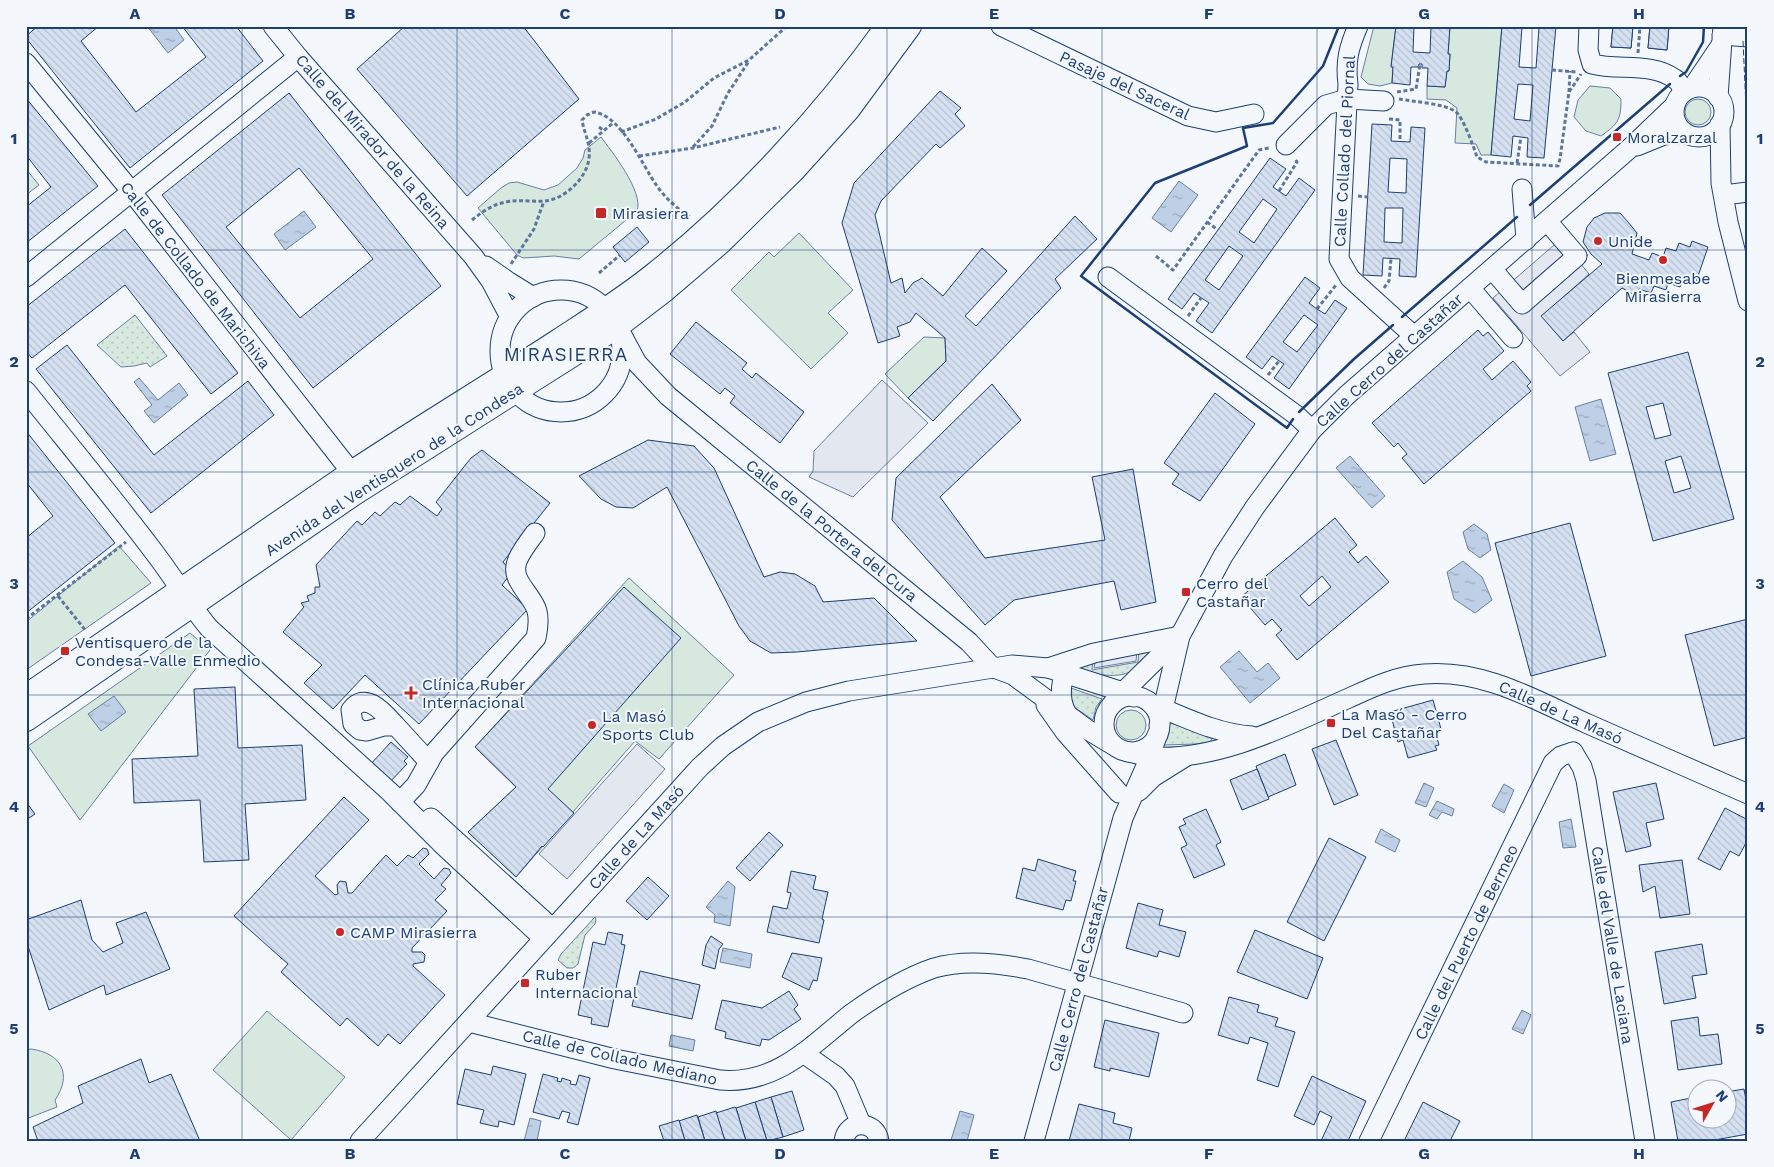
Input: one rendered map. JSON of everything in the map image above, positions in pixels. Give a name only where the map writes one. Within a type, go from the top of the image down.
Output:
[{"type":"main road","name":"Avenida del Ventisquero de la Condesa","points":[[612,318],[653,276],[708,229],[748,190],[817,116],[888,26]]},
{"type":"main road","name":"Avenida del Ventisquero de la Condesa","points":[[26,697],[186,597],[353,483],[402,439],[510,383],[612,318],[664,290],[720,242],[793,170],[848,109],[909,26]]},
{"type":"main road","name":"Avenida del Ventisquero de la Condesa","points":[[26,719],[186,597]]},
{"type":"street","name":"Calle del Mirador de la Reina","points":[[273,26],[473,256],[491,281],[510,317]]},
{"type":"street","name":"Pasaje del Saceral","points":[[1001,26],[1188,116],[1216,122],[1254,114]]},
{"type":"street","name":"Calle Collado del Piornal","points":[[1358,26],[1349,47],[1346,68],[1348,84],[1339,259],[1350,278],[1414,336]]},
{"type":"street","points":[[1589,26],[1587,68],[1650,68],[1676,79],[1684,95]]},
{"type":"street","points":[[1718,97],[1722,35],[1748,37]]},
{"type":"street","name":"Calle Cerro del Castañar","points":[[1034,1141],[1123,818],[1125,797],[1150,757],[1142,709],[1223,556],[1312,430],[1347,394],[1629,150],[1684,95],[1722,35]]},
{"type":"street","points":[[26,277],[298,57]]},
{"type":"street","name":"Calle de Collado de Marichiva","points":[[26,63],[131,191],[353,483]]},
{"type":"street","points":[[1723,189],[1710,156],[1676,122],[1674,114],[1684,95],[1704,88],[1712,91],[1718,97],[1723,108],[1724,113],[1720,124],[1723,189],[1728,222],[1747,298]]},
{"type":"street","points":[[1286,145],[1326,105],[1347,99],[1384,101]]},
{"type":"street","name":"Calle Cerro del Castañar","points":[[1629,150],[1664,136],[1689,135],[1702,137],[1710,134],[1720,124]]},
{"type":"street","points":[[1522,189],[1526,240]]},
{"type":"street","points":[[1723,189],[1748,192]]},
{"type":"street","points":[[1492,269],[1522,304],[1578,256],[1547,221]]},
{"type":"street","name":"Calle del Mirador de la Reina","points":[[473,256],[498,275],[533,297]]},
{"type":"street","points":[[1108,277],[1296,415],[1312,430]]},
{"type":"street","points":[[1470,288],[1513,338]]},
{"type":"street","points":[[552,291],[572,291],[590,298],[612,318],[622,343],[622,360],[614,382],[605,394],[594,403],[581,410],[552,412],[538,408],[525,401],[510,383],[500,356],[500,346],[505,326],[516,309],[533,297],[552,291]]},
{"type":"street","name":"Calle de la Portera del Cura","points":[[612,318],[637,363],[668,396],[969,642],[993,668]]},
{"type":"street","name":"Calle de la Portera del Cura","points":[[614,382],[638,382],[648,385],[668,396]]},
{"type":"street","points":[[26,391],[158,556],[216,636],[407,795],[452,835],[491,881],[548,933]]},
{"type":"street","points":[[407,795],[434,753],[536,638],[538,627],[537,611],[516,575],[518,559],[535,533]]},
{"type":"street","points":[[1066,714],[1061,695],[1062,667],[1094,653],[1180,636]]},
{"type":"street","name":"Calle Cerro del Castañar","points":[[1142,709],[1170,676],[1180,636]]},
{"type":"street","name":"Calle de La Masó","points":[[360,1141],[700,767],[723,746],[758,722],[806,702],[849,691],[1012,665],[1062,667],[1142,709],[1191,720],[1229,733],[1256,737]]},
{"type":"street","name":"Calle de La Masó","points":[[993,668],[1001,669],[1013,675],[1066,714],[1113,740],[1150,757],[1188,756],[1256,737],[1396,678],[1442,673],[1461,675],[1512,688],[1584,722],[1748,794]]},
{"type":"street","points":[[1170,676],[1171,688],[1177,704],[1191,720]]},
{"type":"street","points":[[1038,693],[1065,732],[1125,797]]},
{"type":"street","points":[[1113,740],[1138,752],[1153,742],[1142,709],[1105,716],[1113,740],[1125,797]]},
{"type":"street","points":[[1572,752],[1584,722]]},
{"type":"street","points":[[396,726],[429,762]]},
{"type":"street","name":"Calle del Puerto de Bermeo","points":[[1369,1141],[1553,763],[1561,756],[1572,752]]},
{"type":"street","name":"Calle del Valle de Laciana","points":[[1572,752],[1582,767],[1586,780],[1645,1141]]},
{"type":"street","points":[[1125,797],[1188,756]]},
{"type":"street","name":"Calle de Collado Mediano","points":[[469,1022],[615,1059],[720,1080],[735,1081],[774,1072],[803,1053],[880,994],[905,981],[935,968],[967,963],[1004,964],[1077,982],[1183,1013]]},
{"type":"street","points":[[803,1053],[836,1076],[845,1086],[861,1124]]},
{"type":"street","points":[[844,1141],[850,1128],[861,1124],[873,1128],[877,1132],[880,1141]]},
{"type":"path","points":[[622,132],[656,119],[685,102],[714,78],[749,60],[787,26]]},
{"type":"path","points":[[1637,68],[1640,26]]},
{"type":"path","points":[[693,148],[712,126],[728,94],[749,60]]},
{"type":"path","points":[[1400,141],[1400,120],[1385,119],[1384,101],[1392,92],[1416,89],[1420,64]]},
{"type":"path","points":[[1552,70],[1570,72],[1587,68]]},
{"type":"path","points":[[1569,92],[1587,68]]},
{"type":"path","points":[[1384,101],[1391,98],[1448,108],[1458,113],[1477,157],[1486,162],[1558,166],[1569,92],[1570,72]]},
{"type":"path","points":[[472,220],[482,212],[504,202],[518,200],[544,201],[558,198],[577,182],[584,173],[589,159],[589,143],[582,120],[594,112],[599,113],[614,123],[639,156],[656,185],[667,198],[691,218]]},
{"type":"path","points":[[589,143],[614,123]]},
{"type":"path","points":[[600,127],[604,132]]},
{"type":"path","points":[[639,156],[693,148],[780,127]]},
{"type":"path","points":[[1517,163],[1521,137]]},
{"type":"path","points":[[1156,256],[1173,270],[1259,150],[1286,145],[1297,162],[1278,191]]},
{"type":"path","points":[[511,264],[534,229],[544,201]]},
{"type":"path","points":[[1207,222],[1218,230]]},
{"type":"path","points":[[599,273],[620,255]]},
{"type":"path","points":[[1375,301],[1389,281],[1391,259]]},
{"type":"path","points":[[1317,309],[1334,286],[1350,278]]},
{"type":"path","points":[[26,619],[128,540]]},
{"type":"path","points":[[58,596],[86,632]]},
{"type":"shaded area","points":[[1374,26],[1396,26],[1391,66],[1393,67],[1392,83],[1380,86],[1368,84],[1361,77]]},
{"type":"shaded area","points":[[1450,26],[1502,26],[1491,155],[1481,155],[1476,144],[1455,143],[1457,108],[1446,100],[1427,99],[1427,86],[1445,87],[1447,71],[1449,71]]},
{"type":"shaded area","points":[[1590,86],[1610,88],[1621,99],[1619,117],[1615,125],[1601,136],[1586,131],[1574,117],[1578,100]]},
{"type":"shaded area","points":[[1698,99],[1707,103],[1711,112],[1707,121],[1698,125],[1689,121],[1685,112],[1689,103]]},
{"type":"shaded area","points":[[601,137],[632,183],[638,203],[637,211],[579,259],[554,256],[523,258],[517,255],[478,208],[509,183],[517,182],[544,190],[558,185],[577,168],[585,150]]},
{"type":"shaded area","points":[[26,169],[39,185],[26,195]]},
{"type":"shaded area","points":[[1569,232],[1588,255],[1580,263],[1589,274],[1542,316],[1563,341],[1574,332],[1590,352],[1560,376],[1493,298]]},
{"type":"shaded area","points":[[799,233],[853,290],[828,313],[848,333],[811,369],[731,290],[769,252],[774,257]]},
{"type":"shaded area","points":[[135,315],[167,356],[150,367],[147,363],[121,367],[97,345]]},
{"type":"shaded area","points":[[924,337],[945,338],[946,361],[908,398],[885,374]]},
{"type":"shaded area","points":[[882,380],[928,423],[853,497],[809,477],[813,471],[814,451]]},
{"type":"shaded area","points":[[119,546],[151,583],[26,670],[26,622]]},
{"type":"shaded area","name":"La Masó Sports Club","points":[[629,578],[734,675],[659,759],[635,741],[516,877],[468,832],[516,787],[475,747]]},
{"type":"shaded area","points":[[190,633],[210,650],[80,820],[28,746]]},
{"type":"shaded area","points":[[1154,648],[1139,666],[1125,674],[1102,675],[1079,669],[1081,665],[1093,659],[1092,670],[1138,662],[1139,650]]},
{"type":"shaded area","points":[[1137,651],[1136,661],[1094,668],[1096,658]]},
{"type":"shaded area","points":[[1071,688],[1102,699],[1096,707],[1093,720],[1071,705]]},
{"type":"shaded area","points":[[1131,710],[1142,714],[1146,725],[1142,736],[1131,740],[1120,736],[1116,725],[1120,714]]},
{"type":"shaded area","points":[[1170,723],[1212,736],[1211,742],[1164,745]]},
{"type":"shaded area","points":[[637,744],[665,769],[567,879],[539,854]]},
{"type":"shaded area","points":[[595,917],[595,924],[585,935],[578,964],[573,968],[567,968],[558,960],[561,954]]},
{"type":"shaded area","points":[[267,1011],[345,1077],[291,1140],[213,1070]]},
{"type":"shaded area","points":[[26,1050],[41,1051],[57,1060],[63,1073],[63,1082],[55,1100],[57,1107],[26,1119]]},
{"type":"water","points":[[147,26],[174,26],[184,40],[168,53]]},
{"type":"water","points":[[1179,181],[1198,195],[1171,232],[1152,218]]},
{"type":"water","points":[[304,211],[316,227],[285,250],[274,234]]},
{"type":"water","points":[[139,378],[158,400],[179,383],[188,395],[154,423],[144,411],[152,405],[134,382]]},
{"type":"water","points":[[1601,399],[1616,454],[1590,461],[1575,407]]},
{"type":"water","points":[[1350,456],[1385,496],[1372,508],[1336,468]]},
{"type":"water","points":[[1474,524],[1487,534],[1491,550],[1480,558],[1468,549],[1463,532]]},
{"type":"water","points":[[1463,561],[1482,577],[1492,600],[1475,613],[1454,599],[1447,572]]},
{"type":"water","points":[[1239,651],[1257,672],[1268,663],[1280,678],[1250,703],[1220,667]]},
{"type":"water","points":[[114,696],[126,712],[101,731],[88,714]]},
{"type":"water","points":[[1424,783],[1434,788],[1426,807],[1415,803]]},
{"type":"water","points":[[1504,784],[1514,790],[1504,813],[1492,806]]},
{"type":"water","points":[[1437,801],[1454,809],[1452,816],[1442,812],[1437,819],[1429,815]]},
{"type":"water","points":[[1571,819],[1576,847],[1563,848],[1559,822]]},
{"type":"water","points":[[1381,829],[1400,840],[1395,852],[1375,842]]},
{"type":"water","points":[[728,881],[735,887],[730,926],[714,922],[715,915],[706,907]]},
{"type":"water","points":[[723,948],[752,954],[750,968],[720,962]]},
{"type":"water","points":[[1522,1010],[1531,1015],[1523,1034],[1512,1029]]},
{"type":"water","points":[[671,1035],[695,1040],[693,1051],[669,1046]]},
{"type":"water","points":[[960,1111],[974,1115],[967,1141],[951,1140]]},
{"type":"water","points":[[530,1118],[541,1121],[537,1141],[524,1141]]},
{"type":"building","points":[[38,26],[99,26],[81,41],[136,112],[206,57],[182,26],[236,26],[263,61],[130,168],[26,38]]},
{"type":"building","points":[[405,26],[523,26],[579,99],[467,196],[357,69]]},
{"type":"building","points":[[1396,26],[1414,26],[1413,52],[1430,53],[1431,26],[1450,26],[1449,71],[1447,71],[1445,87],[1427,86],[1428,68],[1422,68],[1422,64],[1419,64],[1418,67],[1411,67],[1410,85],[1392,83],[1393,67],[1391,67]]},
{"type":"building","points":[[1502,26],[1556,26],[1544,158],[1527,157],[1528,138],[1513,136],[1511,157],[1491,155]],"holes":[[[1522,27],[1539,28],[1536,68],[1519,67]],[[1518,84],[1533,85],[1530,121],[1514,119]]]},
{"type":"building","points":[[1613,26],[1633,26],[1631,48],[1611,47]]},
{"type":"building","points":[[1613,26],[1633,26],[1631,48],[1611,47]]},
{"type":"building","points":[[1650,26],[1669,26],[1667,50],[1648,48]]},
{"type":"building","points":[[1650,26],[1669,26],[1667,50],[1648,48]]},
{"type":"building","points":[[940,91],[961,108],[955,114],[965,126],[940,148],[936,144],[881,201],[875,215],[891,283],[902,278],[905,293],[913,283],[922,278],[943,296],[982,248],[1007,271],[965,316],[976,326],[1075,216],[1097,239],[1055,279],[1061,288],[933,421],[908,398],[946,361],[945,338],[916,313],[910,322],[897,327],[900,336],[878,343],[842,223],[854,183]]},
{"type":"building","points":[[289,93],[441,286],[313,388],[162,195]],"holes":[[[299,168],[373,259],[300,318],[226,227]]]},
{"type":"building","points":[[26,98],[98,186],[26,243],[26,207],[51,187],[26,155]]},
{"type":"building","points":[[1372,124],[1392,125],[1391,141],[1410,142],[1411,127],[1425,128],[1416,277],[1399,276],[1400,259],[1383,258],[1382,276],[1363,275]],"holes":[[[1390,158],[1407,159],[1406,193],[1388,192]],[[1385,208],[1403,208],[1402,243],[1384,242]]]},
{"type":"building","points":[[1270,158],[1286,169],[1273,187],[1286,196],[1299,178],[1315,190],[1212,333],[1196,321],[1209,303],[1194,293],[1182,309],[1168,299]],"holes":[[[1263,199],[1277,209],[1254,243],[1239,232]],[[1229,246],[1243,256],[1219,290],[1205,280]]]},
{"type":"building","points":[[1605,213],[1620,213],[1637,233],[1632,254],[1649,260],[1652,253],[1663,257],[1666,248],[1676,251],[1679,243],[1690,247],[1692,241],[1708,247],[1695,285],[1683,281],[1680,287],[1668,283],[1666,290],[1654,286],[1651,293],[1639,289],[1636,296],[1622,288],[1563,341],[1541,316],[1602,264],[1591,254],[1583,242],[1587,227],[1594,218]]},
{"type":"building","name":"Mirasierra","points":[[637,227],[649,242],[625,262],[613,247]]},
{"type":"building","points":[[125,229],[238,373],[211,394],[125,285],[32,358],[26,351],[26,307]]},
{"type":"building","points":[[1305,277],[1320,288],[1309,303],[1317,309],[1325,314],[1335,300],[1347,308],[1289,389],[1274,378],[1284,364],[1272,356],[1262,369],[1246,357]],"holes":[[[1304,315],[1318,325],[1297,352],[1283,342]]]},
{"type":"building","points":[[696,322],[747,363],[742,369],[752,378],[756,373],[804,412],[780,443],[730,403],[735,396],[725,388],[720,394],[670,354]]},
{"type":"building","points":[[1478,330],[1483,336],[1488,332],[1504,351],[1483,369],[1492,380],[1513,361],[1531,382],[1527,386],[1531,391],[1424,484],[1402,458],[1407,454],[1398,443],[1394,447],[1372,423]]},
{"type":"building","points":[[67,345],[154,455],[248,381],[274,415],[151,513],[36,369]]},
{"type":"building","points":[[1688,352],[1734,519],[1653,541],[1608,373]],"holes":[[[1663,403],[1671,435],[1655,439],[1646,407]],[[1681,456],[1691,488],[1674,493],[1665,461]]]},
{"type":"building","points":[[992,384],[1021,420],[940,497],[985,558],[1105,540],[1092,477],[1133,469],[1156,602],[1121,610],[1114,581],[1014,600],[985,625],[892,520],[896,478]]},
{"type":"building","points":[[1215,393],[1255,424],[1200,501],[1172,484],[1179,474],[1164,463]]},
{"type":"building","points":[[26,431],[115,543],[26,613],[26,538],[53,516],[26,482]]},
{"type":"building","points":[[648,440],[694,446],[714,468],[764,577],[780,572],[795,574],[815,586],[823,602],[874,598],[917,641],[771,653],[750,641],[739,626],[667,487],[633,508],[616,507],[601,499],[579,476]]},
{"type":"building","points":[[482,450],[550,503],[503,562],[512,572],[502,585],[528,609],[419,724],[365,675],[333,709],[304,683],[322,665],[283,632],[304,607],[301,603],[309,601],[307,596],[315,593],[315,587],[320,587],[316,565],[357,521],[362,525],[375,512],[380,516],[395,502],[400,505],[410,496],[437,516],[442,509],[436,502],[471,458]]},
{"type":"building","points":[[1335,518],[1357,545],[1349,552],[1358,563],[1366,556],[1389,582],[1297,660],[1276,635],[1282,630],[1272,619],[1265,625],[1241,597]],"holes":[[[1322,576],[1331,587],[1309,606],[1300,596]]]},
{"type":"building","points":[[1570,523],[1606,656],[1531,676],[1495,543]]},
{"type":"building","name":"La Masó Sports Club","points":[[624,587],[681,638],[548,789],[574,813],[542,846],[516,877],[468,832],[516,787],[475,747]]},
{"type":"building","points":[[1748,619],[1748,737],[1714,746],[1685,635]]},
{"type":"building","points":[[235,687],[238,748],[302,745],[306,800],[245,804],[249,860],[204,862],[200,800],[134,803],[132,759],[198,756],[194,689]]},
{"type":"building","points":[[1433,700],[1441,729],[1435,731],[1439,745],[1435,746],[1437,750],[1408,758],[1403,740],[1398,742],[1390,712]]},
{"type":"building","points":[[1336,740],[1358,795],[1334,805],[1312,749]]},
{"type":"building","points":[[391,742],[408,757],[404,761],[407,764],[388,784],[369,766]]},
{"type":"building","points":[[1285,754],[1296,785],[1268,797],[1256,766]]},
{"type":"building","points":[[1257,769],[1269,799],[1242,810],[1230,780]]},
{"type":"building","points":[[1656,783],[1664,819],[1646,823],[1651,846],[1626,852],[1613,792]]},
{"type":"building","name":"CAMP Mirasierra","points":[[344,797],[369,820],[315,876],[335,895],[338,894],[337,885],[340,881],[346,882],[348,893],[352,893],[386,855],[397,866],[408,855],[413,858],[423,848],[427,849],[429,854],[419,864],[434,879],[444,868],[449,869],[451,873],[441,885],[446,889],[435,900],[447,911],[412,948],[412,952],[422,952],[425,955],[424,962],[413,964],[413,966],[445,995],[400,1044],[388,1034],[378,1046],[347,1018],[340,1026],[281,972],[288,964],[234,916]]},
{"type":"building","points":[[26,802],[35,814],[26,820]]},
{"type":"building","points":[[1725,808],[1748,820],[1748,839],[1739,856],[1730,851],[1720,870],[1698,859]]},
{"type":"building","points":[[1206,809],[1221,842],[1216,845],[1225,865],[1194,878],[1181,848],[1187,845],[1179,827],[1186,824],[1183,819]]},
{"type":"building","points":[[769,832],[783,845],[750,881],[736,868]]},
{"type":"building","points":[[1329,838],[1366,857],[1324,941],[1287,922]]},
{"type":"building","points":[[1038,859],[1076,871],[1073,881],[1076,881],[1071,901],[1066,900],[1063,910],[1016,898],[1023,868],[1035,871]]},
{"type":"building","points":[[1682,860],[1690,914],[1660,918],[1655,886],[1643,892],[1639,865]]},
{"type":"building","points":[[791,871],[816,876],[813,889],[828,892],[819,943],[767,932],[773,906],[787,909],[791,893],[787,892]]},
{"type":"building","points":[[648,877],[669,896],[647,920],[626,901]]},
{"type":"building","points":[[81,900],[92,940],[103,952],[123,943],[116,923],[146,912],[170,969],[106,995],[104,985],[49,1010],[26,940],[26,920]]},
{"type":"building","points":[[1138,903],[1163,910],[1159,925],[1186,932],[1179,957],[1159,951],[1157,957],[1126,948]]},
{"type":"building","points":[[1255,930],[1323,958],[1307,999],[1237,972]]},
{"type":"building","points":[[608,932],[623,935],[621,944],[625,945],[608,1027],[591,1024],[592,1018],[578,1015],[593,942],[605,945]]},
{"type":"building","points":[[711,936],[723,944],[719,949],[715,969],[702,965],[706,945]]},
{"type":"building","points":[[1702,944],[1707,974],[1692,976],[1696,998],[1664,1004],[1655,952]]},
{"type":"building","points":[[792,953],[822,958],[817,981],[813,980],[809,990],[782,977]]},
{"type":"building","points":[[640,971],[700,985],[692,1019],[632,1006]]},
{"type":"building","points":[[789,991],[798,1005],[794,1009],[801,1019],[769,1040],[762,1039],[760,1046],[725,1038],[726,1032],[715,1029],[722,1000],[762,1008]]},
{"type":"building","points":[[1229,997],[1259,1005],[1257,1012],[1278,1018],[1275,1026],[1295,1032],[1278,1087],[1257,1080],[1268,1043],[1250,1037],[1248,1044],[1218,1035]]},
{"type":"building","points":[[1698,1017],[1700,1036],[1718,1034],[1722,1064],[1678,1070],[1671,1021]]},
{"type":"building","points":[[1105,1020],[1159,1033],[1149,1077],[1110,1068],[1110,1071],[1094,1067]]},
{"type":"building","points":[[141,1059],[149,1083],[171,1074],[200,1141],[38,1141],[33,1127],[83,1103],[78,1086]]},
{"type":"building","points":[[493,1066],[526,1074],[514,1125],[499,1121],[498,1127],[480,1123],[484,1110],[457,1104],[465,1069],[491,1075]]},
{"type":"building","points":[[543,1074],[558,1078],[557,1081],[561,1082],[562,1078],[571,1081],[570,1084],[576,1085],[579,1075],[590,1078],[578,1125],[567,1122],[570,1113],[562,1111],[559,1119],[533,1112]]},
{"type":"building","points":[[1312,1076],[1366,1101],[1348,1141],[1321,1141],[1332,1117],[1320,1111],[1314,1125],[1294,1116]]},
{"type":"building","points":[[1744,1089],[1748,1111],[1748,1134],[1709,1141],[1678,1141],[1671,1102],[1686,1099],[1686,1130],[1736,1130],[1736,1090]]},
{"type":"building","points":[[792,1091],[804,1130],[783,1137],[771,1097]]},
{"type":"building","points":[[771,1097],[783,1137],[767,1141],[755,1102]]},
{"type":"building","points":[[755,1102],[767,1141],[746,1141],[736,1108]]},
{"type":"building","points":[[1423,1102],[1460,1121],[1450,1141],[1404,1141]]},
{"type":"building","points":[[1079,1104],[1115,1113],[1113,1123],[1132,1128],[1129,1141],[1069,1141]]},
{"type":"building","points":[[735,1107],[746,1141],[725,1141],[716,1113]]},
{"type":"building","points":[[716,1111],[725,1141],[705,1141],[698,1117]]},
{"type":"building","points":[[697,1115],[705,1141],[685,1141],[679,1121]]},
{"type":"building","points":[[679,1120],[685,1141],[664,1141],[659,1126]]},
{"type":"fence","points":[[1743,41],[1748,151]]},
{"type":"wall","points":[[1293,419],[1287,428],[1081,276],[1155,183],[1247,146],[1243,128],[1273,123],[1323,66],[1339,26]]},
{"type":"wall","points":[[1680,76],[1686,72],[1703,42],[1704,26]]},
{"type":"wall","points":[[1530,205],[1670,84]]},
{"type":"wall","points":[[1402,317],[1517,217]]},
{"type":"wall","points":[[1299,412],[1354,359],[1393,325]]},
{"type":"place","name":"Moralzarzal","points":[[1617,137]]},
{"type":"place","name":"Mirasierra","points":[[601,213]]},
{"type":"place","name":"Unide","points":[[1598,241]]},
{"type":"place","name":"Bienmesabe Mirasierra","points":[[1663,260]]},
{"type":"place","name":"Cerro del Castañar","points":[[1186,592]]},
{"type":"place","name":"Ventisquero de la Condesa-Valle Enmedio","points":[[65,651]]},
{"type":"place","name":"Clínica Ruber Internacional","points":[[411,693]]},
{"type":"place","name":"La Masó - Cerro Del Castañar","points":[[1331,723]]},
{"type":"place","name":"La Masó Sports Club","points":[[592,725]]},
{"type":"place","name":"CAMP Mirasierra","points":[[340,932]]},
{"type":"place","name":"Ruber Internacional","points":[[525,983]]},
{"type":"district","name":"MIRASIERRA","points":[[566,354]]}]
